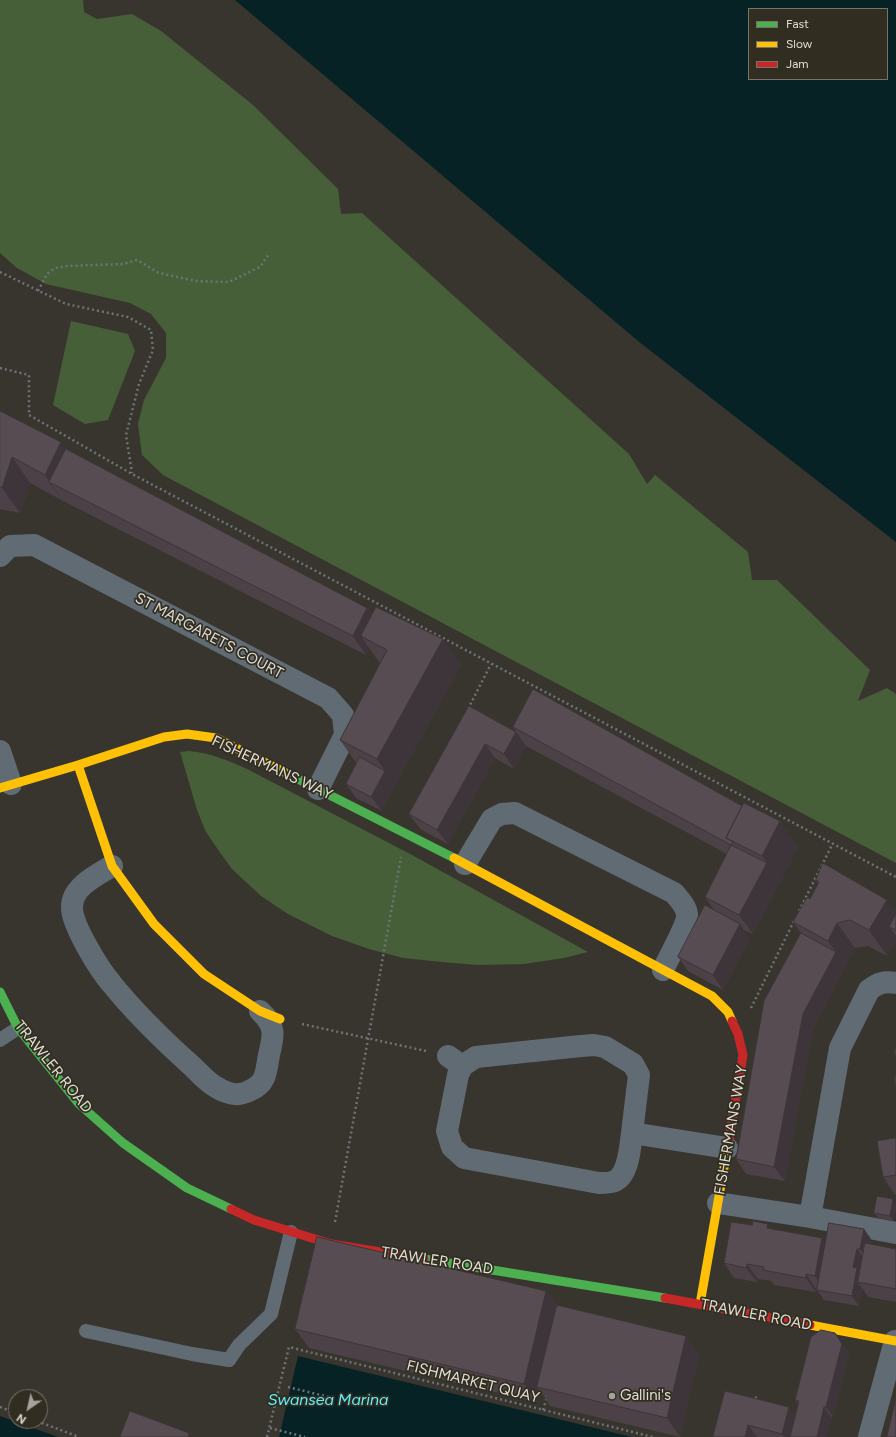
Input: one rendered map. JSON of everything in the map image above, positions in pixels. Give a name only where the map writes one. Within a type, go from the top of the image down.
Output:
[{"type":"street","name":"ST MARGARETS COURT","points":[[0,556],[10,546],[34,545],[328,698],[343,715],[345,735],[318,789]]},
{"type":"street","name":"FISHERMANS WAY","points":[[6,786],[78,765],[164,737],[187,734],[216,738],[465,864],[712,996],[728,1012],[738,1034],[743,1056],[700,1304]]},
{"type":"street","points":[[0,751],[6,786]]},
{"type":"street","points":[[78,765],[112,866],[154,924],[204,974],[260,1011],[268,1019],[272,1026],[273,1038],[265,1078],[257,1087],[239,1094],[215,1087],[141,1017],[110,982],[81,937],[73,918],[72,907],[74,897],[79,890],[90,879],[112,866]]},
{"type":"street","points":[[465,864],[492,819],[502,814],[515,813],[674,893],[682,903],[687,914],[684,926],[662,970]]},
{"type":"street","points":[[810,1217],[840,1048],[869,990],[876,984],[886,981],[896,983]]},
{"type":"street","name":"TRAWLER ROAD","points":[[0,992],[18,1028],[79,1104],[123,1142],[187,1188],[254,1220],[331,1244],[700,1304],[895,1341],[869,1437]]},
{"type":"street","points":[[260,1011],[280,1019]]},
{"type":"street","points":[[594,1045],[606,1047],[633,1064],[639,1075],[632,1133],[628,1163],[624,1173],[615,1181],[599,1183],[464,1158],[452,1146],[447,1130],[458,1075],[455,1061],[476,1057],[581,1046],[594,1045]]},
{"type":"street","points":[[632,1133],[727,1148]]},
{"type":"street","points":[[718,1203],[810,1217],[896,1233]]},
{"type":"lane","points":[[0,1040],[18,1028]]},
{"type":"lane","points":[[86,1331],[192,1354],[229,1360],[239,1345],[271,1314],[291,1232]]},
{"type":"path","points":[[38,291],[47,274],[55,268],[68,266],[123,264],[137,260],[159,273],[196,281],[229,282],[260,267],[269,254]]},
{"type":"path","points":[[0,272],[66,304],[128,317],[151,330],[154,350],[139,384],[126,435],[132,474]]},
{"type":"path","points":[[0,368],[29,376],[29,415],[132,474],[896,877]]},
{"type":"path","points":[[466,713],[491,664]]},
{"type":"path","points":[[331,1244],[405,833]]},
{"type":"path","points":[[798,914],[832,843]]},
{"type":"path","points":[[738,1034],[794,921]]},
{"type":"path","points":[[280,1019],[455,1061]]},
{"type":"path","name":"FISHMARKET QUAY","points":[[270,1428],[289,1347],[653,1437]]},
{"type":"path","points":[[288,1388],[334,1398]]},
{"type":"path","points":[[544,1410],[547,1395]]},
{"type":"path","points":[[746,1400],[759,1398]]},
{"type":"path","points":[[48,1425],[79,1437]]},
{"type":"path","points":[[267,1437],[270,1428],[305,1437]]},
{"type":"green space","points":[[0,0],[83,0],[84,12],[97,19],[132,14],[161,31],[253,105],[338,189],[341,214],[362,213],[629,454],[647,484],[655,475],[748,552],[752,580],[777,580],[870,670],[858,701],[887,688],[896,694],[896,863],[163,475],[142,455],[138,424],[144,400],[166,358],[166,333],[151,314],[130,303],[46,284],[17,268],[0,253]]},
{"type":"green space","points":[[71,321],[128,334],[135,351],[108,420],[85,424],[53,405]]},
{"type":"green space","points":[[189,751],[220,758],[249,770],[412,855],[588,952],[564,958],[524,964],[478,965],[403,958],[369,949],[332,936],[288,914],[261,896],[232,869],[206,832],[197,810],[180,752]]},
{"type":"water","points":[[235,0],[896,0],[896,542],[638,341]]},
{"type":"water","name":"Swansea Marina","points":[[298,1356],[632,1437],[279,1437]]},
{"type":"water","points":[[0,1416],[8,1419],[8,1429],[36,1429],[58,1437],[0,1437]]},
{"type":"building","points":[[0,411],[61,442],[45,475],[12,457],[2,488],[0,487]]},
{"type":"building","points":[[66,449],[367,608],[353,636],[49,482]]},
{"type":"building","points":[[376,607],[443,639],[377,759],[340,740],[387,650],[361,636]]},
{"type":"building","points":[[533,689],[742,806],[726,838],[733,842],[731,845],[513,727]]},
{"type":"building","points":[[469,706],[516,732],[504,754],[485,744],[437,830],[409,814]]},
{"type":"building","points":[[360,757],[385,771],[371,797],[346,784]]},
{"type":"building","points":[[744,803],[780,821],[762,856],[726,838]]},
{"type":"building","points":[[731,845],[767,863],[739,915],[705,897]]},
{"type":"building","points":[[823,863],[887,900],[869,930],[850,920],[837,923],[828,941],[793,922],[807,897],[810,899],[819,882],[816,880]]},
{"type":"building","points":[[705,905],[740,924],[713,975],[678,957]]},
{"type":"building","points":[[896,914],[896,930],[889,927]]},
{"type":"building","points":[[801,933],[836,952],[803,1014],[774,1167],[736,1159],[764,1001]]},
{"type":"building","points":[[896,1049],[896,1061],[894,1050]]},
{"type":"building","points":[[896,1076],[896,1090],[894,1077]]},
{"type":"building","points":[[896,1138],[896,1175],[883,1177],[877,1141]]},
{"type":"building","points":[[877,1196],[893,1199],[890,1216],[874,1213]]},
{"type":"building","points":[[753,1221],[768,1224],[767,1228],[822,1238],[815,1276],[806,1274],[806,1278],[763,1270],[764,1267],[747,1264],[746,1268],[724,1263],[731,1222],[752,1225]]},
{"type":"building","points":[[829,1223],[864,1229],[860,1249],[857,1249],[853,1267],[857,1268],[852,1296],[817,1290]]},
{"type":"building","points":[[317,1237],[546,1291],[524,1384],[295,1329]]},
{"type":"building","points":[[865,1243],[896,1249],[896,1289],[858,1282]]},
{"type":"building","points":[[557,1305],[686,1336],[667,1418],[537,1387]]},
{"type":"building","points":[[821,1330],[835,1333],[842,1344],[826,1407],[824,1407],[817,1437],[790,1437],[799,1401],[795,1400],[811,1337]]},
{"type":"building","points":[[725,1391],[789,1407],[782,1434],[748,1425],[745,1437],[713,1437]]},
{"type":"building","points":[[896,1398],[896,1437],[887,1437]]},
{"type":"building","points":[[130,1411],[189,1433],[188,1437],[120,1437]]},
{"type":"traffic: fast","points":[[284,772],[454,858]]},
{"type":"traffic: fast","points":[[0,992],[18,1028],[79,1104],[123,1143],[187,1188],[231,1209]]},
{"type":"traffic: fast","points":[[424,1259],[665,1298]]},
{"type":"traffic: slow","points":[[0,788],[164,737],[187,734],[216,738],[284,772]]},
{"type":"traffic: slow","points":[[78,765],[112,866],[154,924],[204,974],[260,1011],[280,1019]]},
{"type":"traffic: slow","points":[[454,858],[712,996],[728,1012],[732,1021]]},
{"type":"traffic: slow","points":[[700,1304],[728,1145]]},
{"type":"traffic: slow","points":[[810,1325],[896,1341]]},
{"type":"traffic: jam","points":[[728,1145],[743,1055],[738,1034],[732,1021]]},
{"type":"traffic: jam","points":[[231,1209],[254,1220],[331,1244],[424,1259]]},
{"type":"traffic: jam","points":[[665,1298],[810,1325]]},
{"type":"place","name":"Gallini's","points":[[612,1396]]}]
